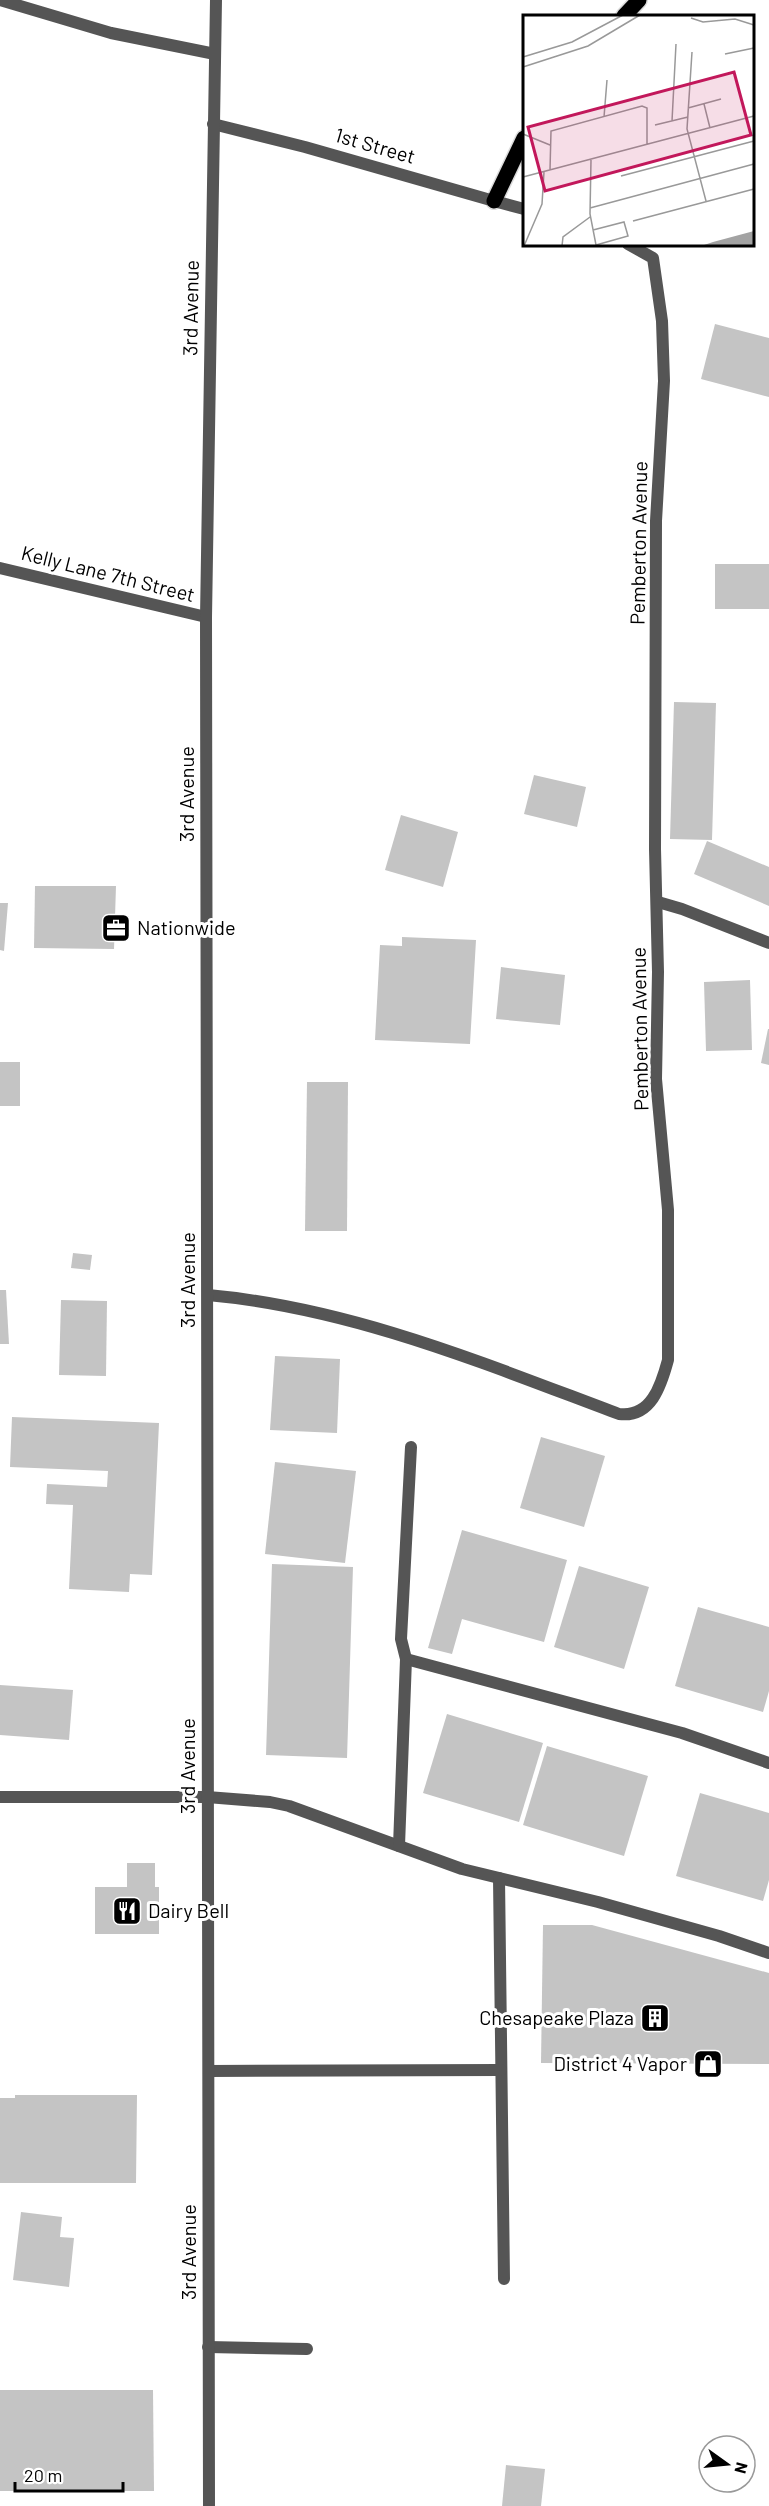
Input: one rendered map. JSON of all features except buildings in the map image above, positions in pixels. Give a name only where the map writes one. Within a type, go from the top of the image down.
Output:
[{"type":"main road","points":[[625,15],[639,0]]},
{"type":"main road","points":[[494,201],[523,142]]},
{"type":"street","points":[[0,0],[111,33],[215,54]]},
{"type":"street","name":"3rd Avenue","points":[[208,2506],[206,618],[216,0]]},
{"type":"street","name":"1st Street","points":[[213,124],[305,147],[523,208]]},
{"type":"street","name":"Pemberton Avenue","points":[[208,1295],[281,1304],[436,1345],[619,1414],[631,1415],[645,1409],[655,1398],[668,1360],[668,1210],[656,1079],[658,902],[655,849],[656,521],[664,381],[662,321],[653,258],[632,246]]},
{"type":"street","name":"Kelly Lane 7th Street","points":[[0,567],[206,618]]},
{"type":"street","points":[[658,902],[769,943]]},
{"type":"street","points":[[399,1846],[406,1659],[401,1639],[411,1447]]},
{"type":"street","points":[[406,1659],[682,1733],[769,1763]]},
{"type":"street","points":[[0,1797],[207,1797],[270,1802],[289,1806],[462,1869],[598,1902],[719,1936],[769,1953]]},
{"type":"street","points":[[499,1878],[504,2279]]},
{"type":"street","points":[[209,2071],[501,2070]]},
{"type":"street","points":[[208,2347],[307,2349]]},
{"type":"place","name":"Nationwide","points":[[116,928]]},
{"type":"place","name":"Dairy Bell","points":[[127,1911]]},
{"type":"place","name":"Chesapeake Plaza","points":[[655,2018]]},
{"type":"place","name":"District 4 Vapor","points":[[708,2064]]}]
